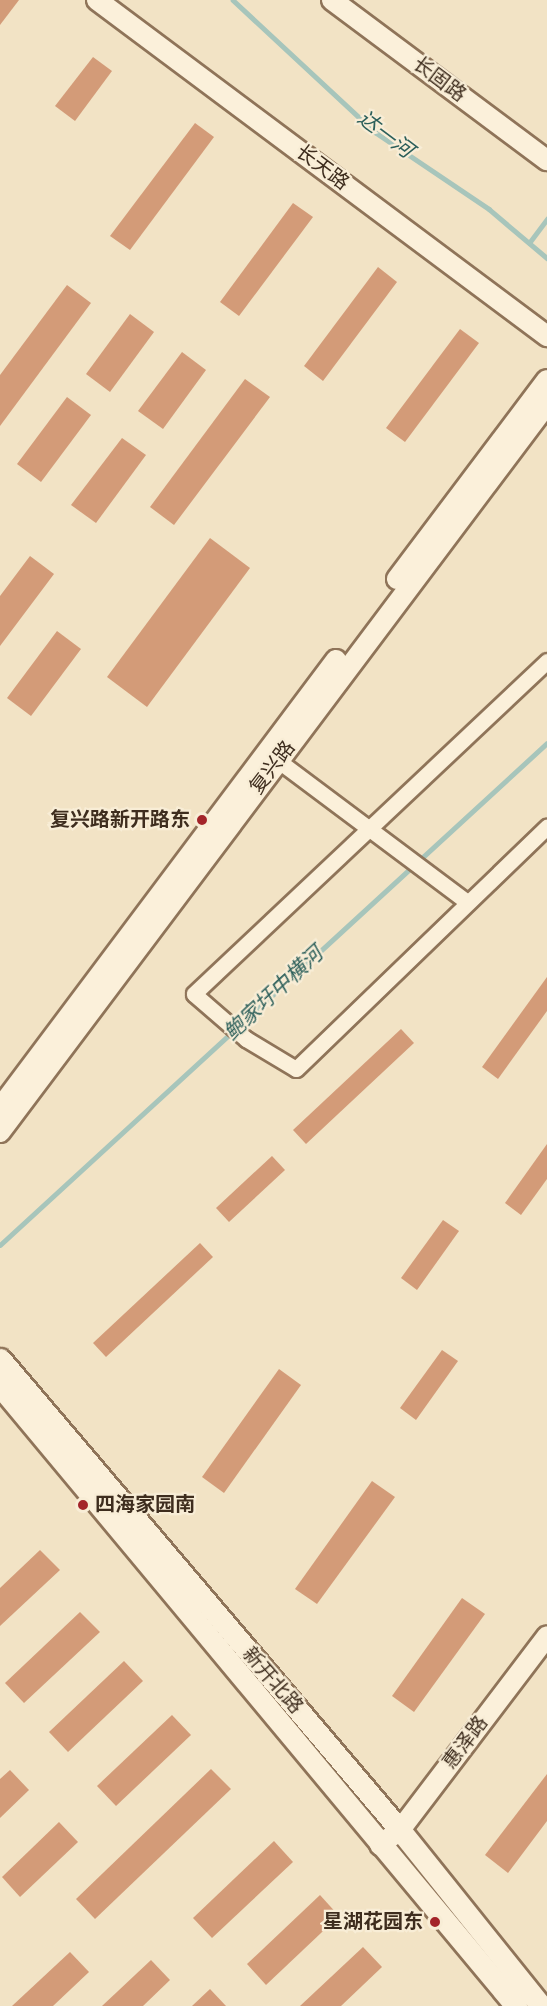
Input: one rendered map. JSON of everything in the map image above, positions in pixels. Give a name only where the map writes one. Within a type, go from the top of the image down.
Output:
[{"type":"main road","name":"新开北路","points":[[0,1359],[400,1830],[541,2006]]},
{"type":"main road","name":"新开北路","points":[[0,1386],[516,2006]]},
{"type":"street","name":"长天路","points":[[97,0],[547,336]]},
{"type":"street","name":"长固路","points":[[332,0],[547,160]]},
{"type":"street","name":"复兴路","points":[[0,1132],[547,380]]},
{"type":"street","name":"复兴路","points":[[0,1108],[547,404]]},
{"type":"street","points":[[547,661],[195,994],[246,1039],[296,1069],[547,827]]},
{"type":"street","points":[[273,757],[467,902]]},
{"type":"street","name":"惠泽路","points":[[380,1845],[400,1830],[547,1636]]},
{"type":"building","points":[[0,0],[19,0],[0,25]]},
{"type":"building","points":[[93,57],[112,71],[75,121],[55,106]]},
{"type":"building","points":[[195,123],[214,137],[130,250],[110,236]]},
{"type":"building","points":[[293,203],[313,217],[239,316],[220,302]]},
{"type":"building","points":[[378,267],[397,282],[323,381],[304,366]]},
{"type":"building","points":[[67,285],[91,303],[0,426],[0,375]]},
{"type":"building","points":[[130,314],[154,332],[110,392],[86,374]]},
{"type":"building","points":[[460,329],[479,343],[405,442],[386,428]]},
{"type":"building","points":[[182,352],[206,370],[163,429],[138,411]]},
{"type":"building","points":[[245,379],[270,397],[174,525],[150,507]]},
{"type":"building","points":[[67,397],[91,415],[41,482],[17,464]]},
{"type":"building","points":[[122,438],[146,455],[96,523],[71,505]]},
{"type":"building","points":[[210,538],[250,568],[147,707],[107,677]]},
{"type":"building","points":[[30,556],[54,574],[0,646],[0,596]]},
{"type":"building","points":[[57,631],[81,649],[31,716],[7,698]]},
{"type":"building","points":[[547,977],[547,1011],[498,1079],[482,1067]]},
{"type":"building","points":[[401,1029],[414,1043],[306,1144],[293,1130]]},
{"type":"building","points":[[547,1144],[547,1179],[521,1215],[505,1203]]},
{"type":"building","points":[[272,1156],[285,1170],[229,1222],[216,1208]]},
{"type":"building","points":[[443,1220],[459,1231],[417,1290],[401,1278]]},
{"type":"building","points":[[200,1243],[213,1257],[106,1357],[93,1343]]},
{"type":"building","points":[[442,1350],[458,1361],[416,1420],[400,1408]]},
{"type":"building","points":[[279,1369],[301,1385],[224,1493],[202,1477]]},
{"type":"building","points":[[372,1481],[395,1497],[317,1604],[295,1589]]},
{"type":"building","points":[[40,1550],[60,1570],[0,1626],[0,1588]]},
{"type":"building","points":[[462,1598],[485,1614],[414,1712],[392,1696]]},
{"type":"building","points":[[80,1612],[100,1632],[24,1703],[5,1683]]},
{"type":"building","points":[[124,1661],[143,1681],[68,1752],[49,1732]]},
{"type":"building","points":[[172,1715],[191,1735],[116,1806],[97,1786]]},
{"type":"building","points":[[211,1769],[231,1789],[95,1919],[76,1899]]},
{"type":"building","points":[[10,1770],[29,1790],[0,1818],[0,1779]]},
{"type":"building","points":[[547,1774],[547,1821],[508,1873],[485,1855]]},
{"type":"building","points":[[59,1822],[78,1842],[20,1897],[2,1877]]},
{"type":"building","points":[[274,1841],[293,1862],[212,1938],[193,1918]]},
{"type":"building","points":[[320,1895],[339,1916],[266,1985],[247,1964]]},
{"type":"building","points":[[363,1947],[382,1967],[341,2006],[300,2006]]},
{"type":"building","points":[[70,1952],[89,1972],[53,2006],[12,2006]]},
{"type":"building","points":[[151,1960],[170,1980],[143,2006],[102,2006]]},
{"type":"building","points":[[210,1989],[226,2006],[192,2006]]},
{"type":"waterway","name":"达一河","points":[[233,0],[375,132],[489,209],[547,258]]},
{"type":"waterway","points":[[529,243],[547,219]]},
{"type":"waterway","name":"鲍家圩中横河","points":[[0,1245],[547,743]]},
{"type":"place","name":"复兴路新开路东","points":[[202,820]]},
{"type":"place","name":"四海家园南","points":[[83,1505]]},
{"type":"place","name":"星湖花园东","points":[[435,1922]]}]
